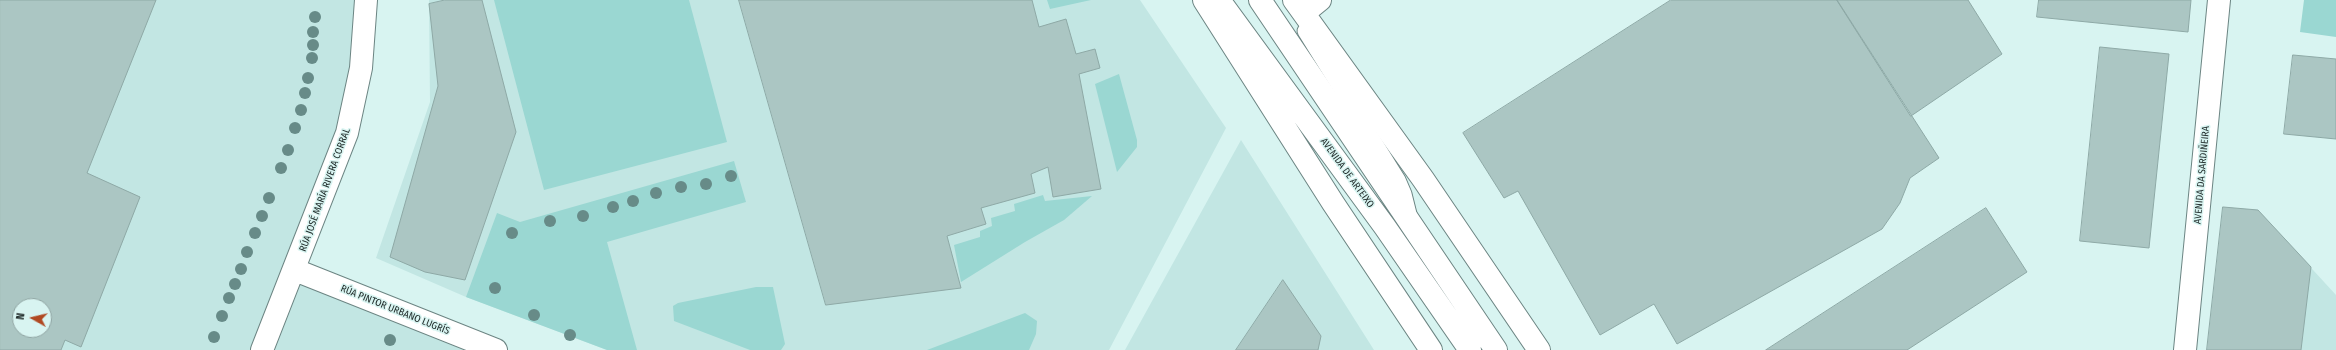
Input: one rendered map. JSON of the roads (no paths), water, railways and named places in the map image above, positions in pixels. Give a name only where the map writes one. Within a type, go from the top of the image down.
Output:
[{"type":"main road","name":"RÚA JOSÉ MARÍA RIVERA CORRAL","points":[[262,350],[347,133],[361,68],[366,0]]},
{"type":"main road","points":[[1204,0],[1333,203],[1431,350]]},
{"type":"main road","name":"AVENIDA DE ARTEIXO","points":[[1220,0],[1386,227],[1470,350]]},
{"type":"main road","points":[[1260,0],[1496,350]]},
{"type":"main road","name":"AVENIDA DA SARDIÑEIRA","points":[[2185,350],[2218,0]]},
{"type":"main road","points":[[1306,4],[1539,350]]},
{"type":"main road","name":"RÚA PINTOR URBANO LUGRÍS","points":[[294,270],[496,350]]},
{"type":"lane","points":[[1306,4],[1302,19],[1304,28],[1310,40],[1398,180],[1404,194],[1410,223]]}]
